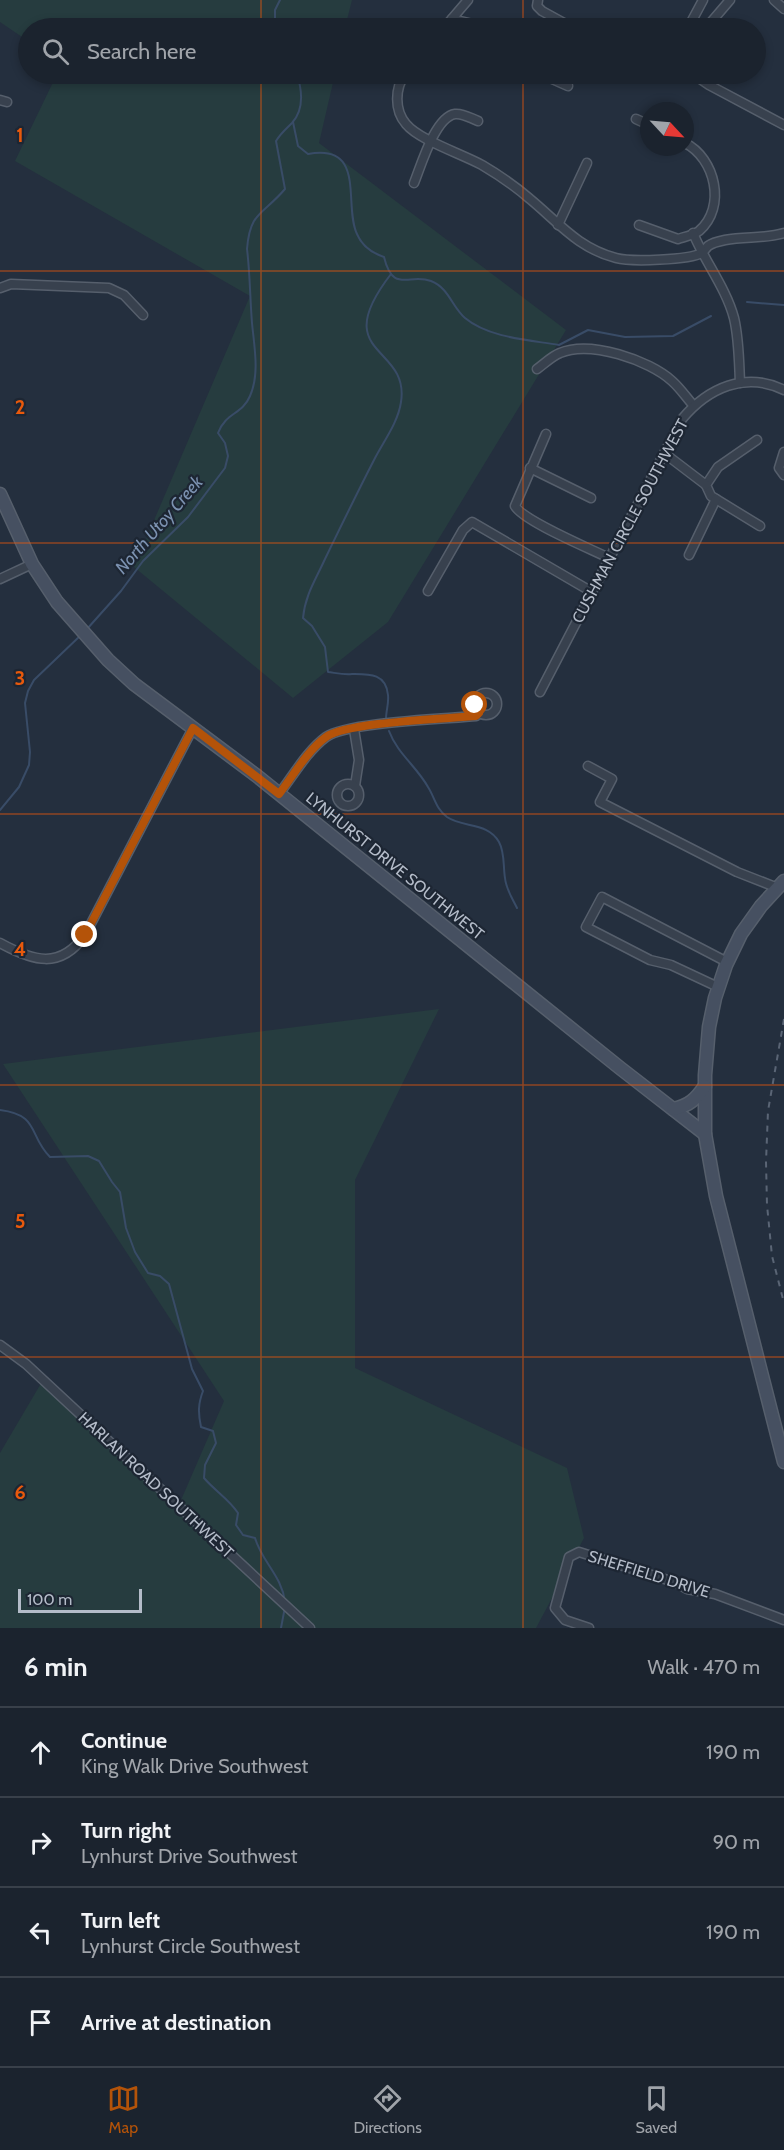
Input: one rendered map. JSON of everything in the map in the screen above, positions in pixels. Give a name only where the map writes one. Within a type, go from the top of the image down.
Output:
[{"type":"street","points":[[453,18],[468,0]]},
{"type":"street","points":[[538,0],[537,6],[555,18]]},
{"type":"street","points":[[693,18],[703,0]]},
{"type":"street","points":[[715,18],[730,0]]},
{"type":"street","points":[[774,0],[784,9]]},
{"type":"street","points":[[401,84],[397,93],[398,111],[404,123],[413,132],[499,175],[530,199],[569,235],[594,250],[618,258],[645,261],[701,253],[708,246],[724,240],[773,237],[784,233]]},
{"type":"street","points":[[564,84],[568,86]]},
{"type":"street","points":[[708,84],[784,125]]},
{"type":"street","points":[[414,183],[439,126],[451,115],[457,113],[478,121]]},
{"type":"street","points":[[636,119],[640,121]]},
{"type":"street","points":[[639,225],[678,239],[699,231],[711,215],[716,190],[711,172],[694,147]]},
{"type":"street","points":[[558,225],[586,163]]},
{"type":"street","points":[[693,233],[733,316],[739,343],[740,383]]},
{"type":"street","points":[[0,288],[11,284],[109,288],[123,295],[143,315]]},
{"type":"street","points":[[537,369],[559,353],[593,348],[613,351],[671,380],[693,405]]},
{"type":"street","name":"CUSHMAN CIRCLE SOUTHWEST","points":[[540,692],[682,419],[693,405],[707,394],[722,387],[740,383],[759,382],[784,390]]},
{"type":"street","points":[[546,434],[515,506],[518,512],[609,558]]},
{"type":"street","points":[[706,485],[718,467],[757,440]]},
{"type":"street","points":[[784,452],[779,468],[784,475]]},
{"type":"street","points":[[664,453],[706,485],[711,496],[760,526]]},
{"type":"street","points":[[530,468],[591,498]]},
{"type":"street","name":"LYNHURST DRIVE SOUTHWEST","points":[[0,494],[32,564],[57,602],[108,660],[134,684],[279,794],[705,1134]]},
{"type":"street","points":[[689,555],[716,499]]},
{"type":"street","points":[[428,591],[463,530],[472,522],[592,592]]},
{"type":"street","points":[[0,579],[32,564]]},
{"type":"street","points":[[279,794],[309,755],[326,738],[337,732],[476,716],[479,713]]},
{"type":"street","points":[[0,943],[41,960],[62,956],[79,944],[193,728]]},
{"type":"street","points":[[354,729],[359,760],[355,786]]},
{"type":"street","points":[[588,766],[612,779],[600,802],[737,872],[781,884],[761,906],[741,934],[718,987],[709,1027],[705,1134],[718,1204],[784,1462]]},
{"type":"street","points":[[718,987],[671,965],[650,960],[586,927],[602,897],[727,962]]},
{"type":"street","points":[[673,1109],[686,1106],[694,1101],[705,1086]]},
{"type":"street","name":"HARLAN ROAD SOUTHWEST","points":[[0,1345],[27,1364],[310,1628]]},
{"type":"street","name":"SHEFFIELD DRIVE","points":[[589,1628],[565,1620],[555,1608],[569,1557],[579,1552],[674,1582],[687,1589],[715,1594],[784,1620]]},
{"type":"green space","points":[[0,0],[352,0],[348,18],[18,18],[18,34],[0,22]]},
{"type":"green space","points":[[52,84],[333,84],[319,143],[566,330],[388,622],[293,698],[134,567],[250,296],[15,161]]},
{"type":"green space","points":[[439,1009],[355,1180],[355,1368],[567,1468],[584,1538],[536,1628],[0,1628],[0,1453],[43,1380],[178,1507],[224,1401],[3,1064]]},
{"type":"waterway","name":"North Utoy Creek","points":[[275,18],[275,10],[280,0]]},
{"type":"waterway","name":"North Utoy Creek","points":[[87,629],[121,591],[143,561],[188,517],[225,468],[228,456],[225,443],[218,433],[225,421],[247,402],[255,378],[247,249],[249,237],[251,227],[259,214],[285,189],[276,141],[299,112],[301,106],[300,84]]},
{"type":"waterway","points":[[293,122],[298,146],[308,154],[326,153],[339,158],[346,167],[353,222],[362,242],[384,257],[392,275],[397,279],[423,279],[437,284],[465,318],[475,325],[510,337],[559,345],[588,330],[625,337],[673,336],[711,316]]},
{"type":"waterway","points":[[386,719],[388,698],[384,682],[376,676],[328,672],[325,647],[312,626],[303,618],[311,587],[394,425],[399,410],[401,383],[394,369],[368,336],[367,321],[373,301],[391,274]]},
{"type":"waterway","points":[[747,302],[784,305]]},
{"type":"waterway","name":"North Utoy Creek","points":[[0,810],[19,787],[29,765],[30,752],[25,703],[28,691],[34,680],[81,635]]},
{"type":"waterway","points":[[389,731],[443,814],[453,820],[482,828],[499,842],[507,886],[517,908]]},
{"type":"waterway","points":[[0,1110],[22,1116],[28,1121],[43,1149],[50,1157],[88,1156],[99,1161],[120,1192],[126,1228],[135,1252],[148,1273],[160,1276],[169,1284],[192,1369],[203,1391],[199,1409],[201,1427],[213,1431],[216,1443],[205,1465],[204,1478],[238,1513],[236,1525],[243,1535],[255,1538],[280,1584],[285,1602]]},
{"type":"waterway","points":[[281,1628],[285,1607]]},
{"type":"railway","points":[[784,1019],[768,1111],[766,1162],[772,1256],[784,1303]]},
{"type":"route","points":[[85,935],[193,728],[279,794],[309,755],[326,738],[337,732],[379,725],[476,716],[479,713],[475,705]]}]
